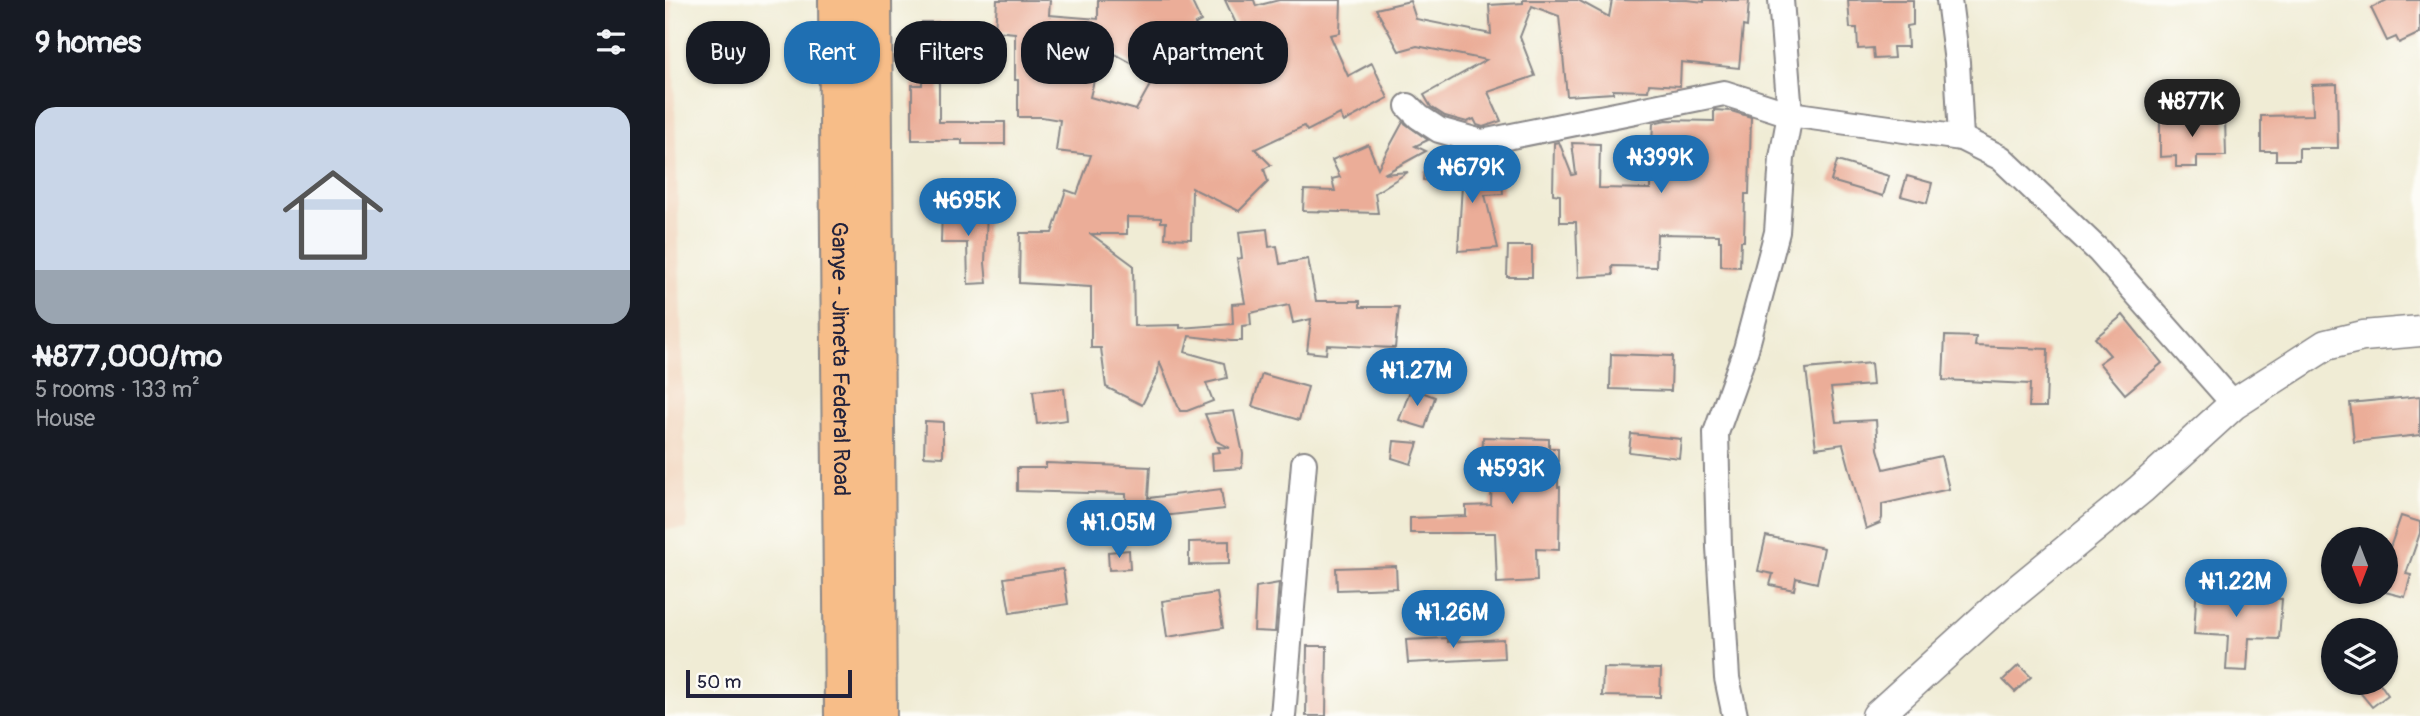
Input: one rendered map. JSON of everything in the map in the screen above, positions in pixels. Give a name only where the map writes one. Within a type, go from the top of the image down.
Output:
[{"type":"main road","name":"Ganye - Jimeta Federal Road","points":[[838,0],[859,578],[877,716]]},
{"type":"main road","name":"Ganye - Jimeta Federal Road","points":[[844,716],[859,578],[872,0]]},
{"type":"street","points":[[1735,716],[1727,678],[1719,547],[1716,433],[1746,349],[1777,232],[1782,158],[1790,114],[1781,0]]},
{"type":"street","points":[[1949,0],[1957,62],[1961,138]]},
{"type":"street","points":[[1408,106],[1439,130],[1482,142],[1724,93],[1790,114],[1961,138],[2001,158],[2099,251],[2234,404]]},
{"type":"street","points":[[1877,716],[1997,607],[2141,489],[2234,404],[2326,345],[2363,336],[2420,331]]},
{"type":"street","points":[[1283,716],[1304,463]]},
{"type":"shaded area","points":[[665,0],[672,0],[687,529],[665,529]]},
{"type":"building","points":[[997,0],[1050,0],[1049,15],[1098,19],[1098,0],[1191,0],[1201,21],[1128,21],[1128,61],[1114,54],[1114,21],[1021,21],[1021,84],[1093,84],[1090,97],[1136,110],[1151,84],[1288,84],[1288,21],[1235,21],[1225,0],[1254,0],[1256,6],[1279,0],[1341,0],[1340,33],[1330,35],[1348,76],[1372,63],[1388,98],[1344,122],[1340,114],[1307,131],[1304,126],[1255,149],[1271,165],[1264,169],[1268,182],[1239,211],[1192,188],[1191,239],[1165,238],[1166,222],[1161,222],[1161,218],[1127,217],[1127,234],[1091,234],[1133,265],[1134,326],[1180,325],[1180,328],[1233,324],[1232,304],[1245,303],[1237,259],[1242,258],[1239,232],[1267,229],[1269,247],[1277,246],[1280,264],[1308,259],[1316,301],[1360,301],[1360,307],[1399,307],[1395,348],[1327,345],[1326,354],[1307,352],[1311,319],[1293,323],[1289,305],[1250,313],[1251,325],[1242,326],[1242,341],[1189,336],[1185,352],[1224,363],[1227,378],[1206,383],[1213,401],[1180,411],[1159,361],[1158,373],[1142,405],[1106,387],[1101,348],[1091,348],[1091,287],[1019,283],[1020,233],[1052,233],[1066,190],[1077,194],[1091,155],[1056,151],[1060,120],[1018,117],[1015,33],[1007,32],[1007,21],[996,21]]},
{"type":"building","points":[[1523,0],[1578,0],[1609,17],[1612,0],[1749,0],[1747,27],[1743,26],[1739,68],[1681,62],[1680,86],[1649,84],[1648,91],[1613,90],[1613,93],[1567,96],[1559,16],[1532,6],[1520,37],[1535,76],[1488,92],[1501,121],[1483,127],[1477,125],[1474,119],[1467,122],[1445,116],[1431,107],[1424,95],[1486,60],[1417,46],[1399,51],[1376,9],[1410,1],[1416,19],[1491,34],[1489,5],[1523,3]]},
{"type":"building","points":[[1848,0],[1913,0],[1913,25],[1907,26],[1908,47],[1893,47],[1894,58],[1874,59],[1873,48],[1858,49],[1857,28],[1850,28]]},
{"type":"building","points":[[2387,0],[2420,0],[2420,33],[2399,43],[2396,37],[2387,41],[2371,8]]},
{"type":"building","points":[[939,84],[939,122],[1005,122],[1005,144],[962,144],[962,140],[912,140],[912,85]]},
{"type":"building","points":[[2337,84],[2338,148],[2299,148],[2299,160],[2276,160],[2276,151],[2261,151],[2261,116],[2313,115],[2312,85]]},
{"type":"building","points":[[1714,110],[1731,111],[1751,117],[1749,194],[1745,194],[1744,241],[1741,241],[1740,267],[1721,266],[1719,235],[1657,234],[1656,267],[1612,266],[1613,275],[1578,277],[1576,222],[1560,222],[1560,195],[1553,194],[1554,143],[1559,142],[1572,175],[1576,174],[1572,143],[1600,144],[1599,188],[1650,189],[1653,123],[1666,120],[1714,121]]},
{"type":"building","points":[[2225,118],[2226,156],[2197,156],[2197,167],[2176,167],[2176,156],[2160,157],[2160,119]]},
{"type":"building","points":[[1403,122],[1428,140],[1415,146],[1426,151],[1384,174],[1408,172],[1375,193],[1378,213],[1303,211],[1304,190],[1335,191],[1332,179],[1340,177],[1332,160],[1368,144],[1378,168]]},
{"type":"building","points":[[1837,161],[1889,176],[1883,196],[1831,181]]},
{"type":"building","points":[[1470,168],[1502,180],[1503,194],[1485,195],[1498,248],[1458,251],[1462,185],[1423,180],[1424,171]]},
{"type":"building","points":[[1907,176],[1932,183],[1927,203],[1901,196]]},
{"type":"building","points":[[942,208],[987,210],[987,283],[968,284],[967,243],[941,243]]},
{"type":"building","points":[[1508,246],[1532,246],[1532,277],[1507,277]]},
{"type":"building","points":[[2123,315],[2162,363],[2125,394],[2099,363],[2110,355],[2095,338]]},
{"type":"building","points":[[1945,336],[1976,337],[1975,346],[2048,349],[2046,407],[2029,407],[2030,384],[1943,380]]},
{"type":"building","points":[[1611,354],[1672,356],[1671,391],[1610,389]]},
{"type":"building","points":[[1871,363],[1873,385],[1831,388],[1836,422],[1876,420],[1878,449],[1884,469],[1941,456],[1949,489],[1882,504],[1880,523],[1866,529],[1843,444],[1816,448],[1806,369]]},
{"type":"building","points":[[1262,374],[1308,387],[1299,420],[1252,406]]},
{"type":"building","points":[[1064,388],[1067,420],[1037,424],[1033,391]]},
{"type":"building","points":[[1411,388],[1435,397],[1425,428],[1399,420]]},
{"type":"building","points":[[2420,396],[2420,435],[2354,442],[2350,403]]},
{"type":"building","points":[[1234,411],[1243,454],[1242,468],[1213,470],[1212,453],[1220,452],[1218,447],[1230,448],[1216,441],[1205,414]]},
{"type":"building","points":[[925,421],[943,422],[943,457],[924,456]]},
{"type":"building","points":[[1631,434],[1681,439],[1679,458],[1629,452]]},
{"type":"building","points":[[1483,437],[1549,439],[1549,448],[1558,448],[1559,550],[1536,549],[1537,581],[1497,583],[1495,533],[1410,533],[1410,518],[1466,516],[1466,506],[1491,505],[1492,471],[1482,471]]},
{"type":"building","points":[[1394,441],[1418,443],[1411,464],[1392,458]]},
{"type":"building","points":[[1046,463],[1150,467],[1148,498],[1221,489],[1224,509],[1127,520],[1126,494],[1017,491],[1017,468],[1046,468]]},
{"type":"building","points":[[2401,516],[2420,522],[2420,533],[2406,574],[2411,575],[2405,597],[2398,595],[2397,527]]},
{"type":"building","points":[[1766,536],[1824,548],[1817,583],[1796,578],[1794,590],[1770,585],[1773,574],[1758,571]]},
{"type":"building","points":[[1229,541],[1229,564],[1189,565],[1189,542]]},
{"type":"building","points":[[1129,550],[1130,569],[1109,570],[1108,552]]},
{"type":"building","points":[[1396,566],[1397,588],[1337,590],[1336,568]]},
{"type":"building","points":[[1063,569],[1068,604],[1010,613],[1004,578]]},
{"type":"building","points":[[1279,583],[1275,632],[1254,631],[1256,587]]},
{"type":"building","points":[[2197,583],[2247,586],[2246,596],[2282,599],[2279,639],[2249,638],[2247,671],[2226,670],[2228,636],[2194,634]]},
{"type":"building","points":[[1217,593],[1223,628],[1167,637],[1162,601]]},
{"type":"building","points":[[1448,638],[1448,642],[1503,639],[1504,658],[1408,663],[1406,640]]},
{"type":"building","points":[[1307,646],[1327,646],[1326,716],[1306,716]]},
{"type":"building","points":[[2019,665],[2031,677],[2015,692],[2003,680]]},
{"type":"building","points":[[1603,668],[1661,669],[1660,697],[1602,696]]},
{"type":"building","points":[[2362,695],[2388,695],[2372,707]]}]
